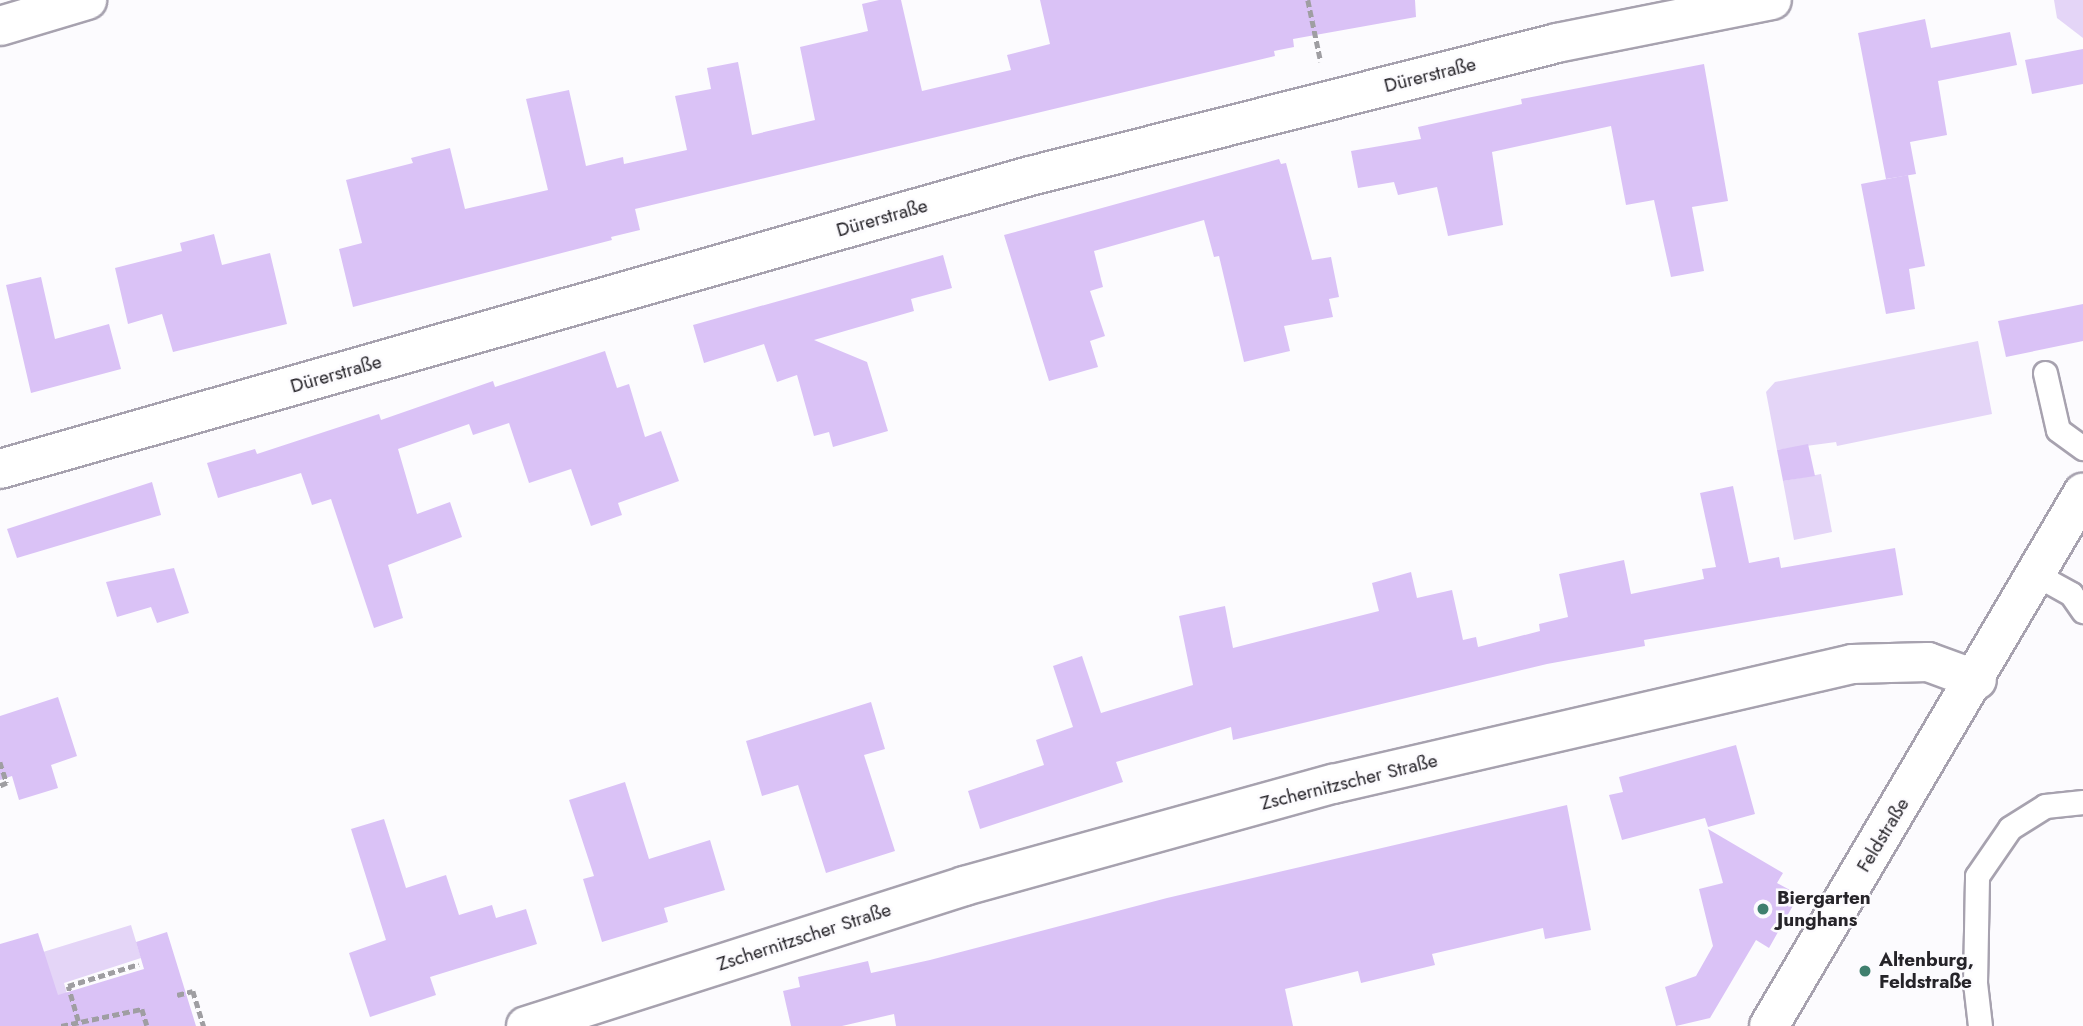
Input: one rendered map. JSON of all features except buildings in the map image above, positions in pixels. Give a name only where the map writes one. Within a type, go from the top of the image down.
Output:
[{"type":"street","points":[[0,26],[87,0]]},
{"type":"street","name":"Dürerstraße","points":[[0,469],[1017,180],[1557,43],[1772,0]]},
{"type":"street","points":[[1977,680],[2083,493]]},
{"type":"street","name":"Zschernitzscher Straße","points":[[526,1026],[964,886],[1333,783],[1852,664],[1928,662],[1977,680]]},
{"type":"street","name":"Feldstraße","points":[[1769,1026],[1977,680]]},
{"type":"lane","points":[[2045,373],[2058,430],[2083,448]]},
{"type":"lane","points":[[2037,575],[2071,594],[2083,611]]},
{"type":"lane","points":[[1980,1026],[1975,983],[1978,876],[2010,828],[2045,806],[2083,802]]},
{"type":"path","points":[[1308,0],[1328,101]]},
{"type":"path","points":[[0,762],[7,783],[0,786]]},
{"type":"path","points":[[78,1021],[68,986],[139,964]]},
{"type":"path","points":[[177,995],[193,991],[204,1026]]},
{"type":"path","points":[[61,1026],[142,1009],[147,1025]]},
{"type":"shaded area","points":[[2054,0],[2083,0],[2083,38],[2057,18]]},
{"type":"shaded area","points":[[1978,341],[1992,414],[1837,446],[1836,442],[1777,450],[1766,392],[1775,382]]},
{"type":"shaded area","points":[[1821,474],[1832,532],[1794,540],[1783,481]]},
{"type":"shaded area","points":[[131,925],[141,958],[64,983],[74,1018],[0,1026],[43,952]]},
{"type":"place","name":"Biergarten Junghans","points":[[1763,909]]},
{"type":"place","name":"Altenburg, Feldstraße","points":[[1865,971]]}]
